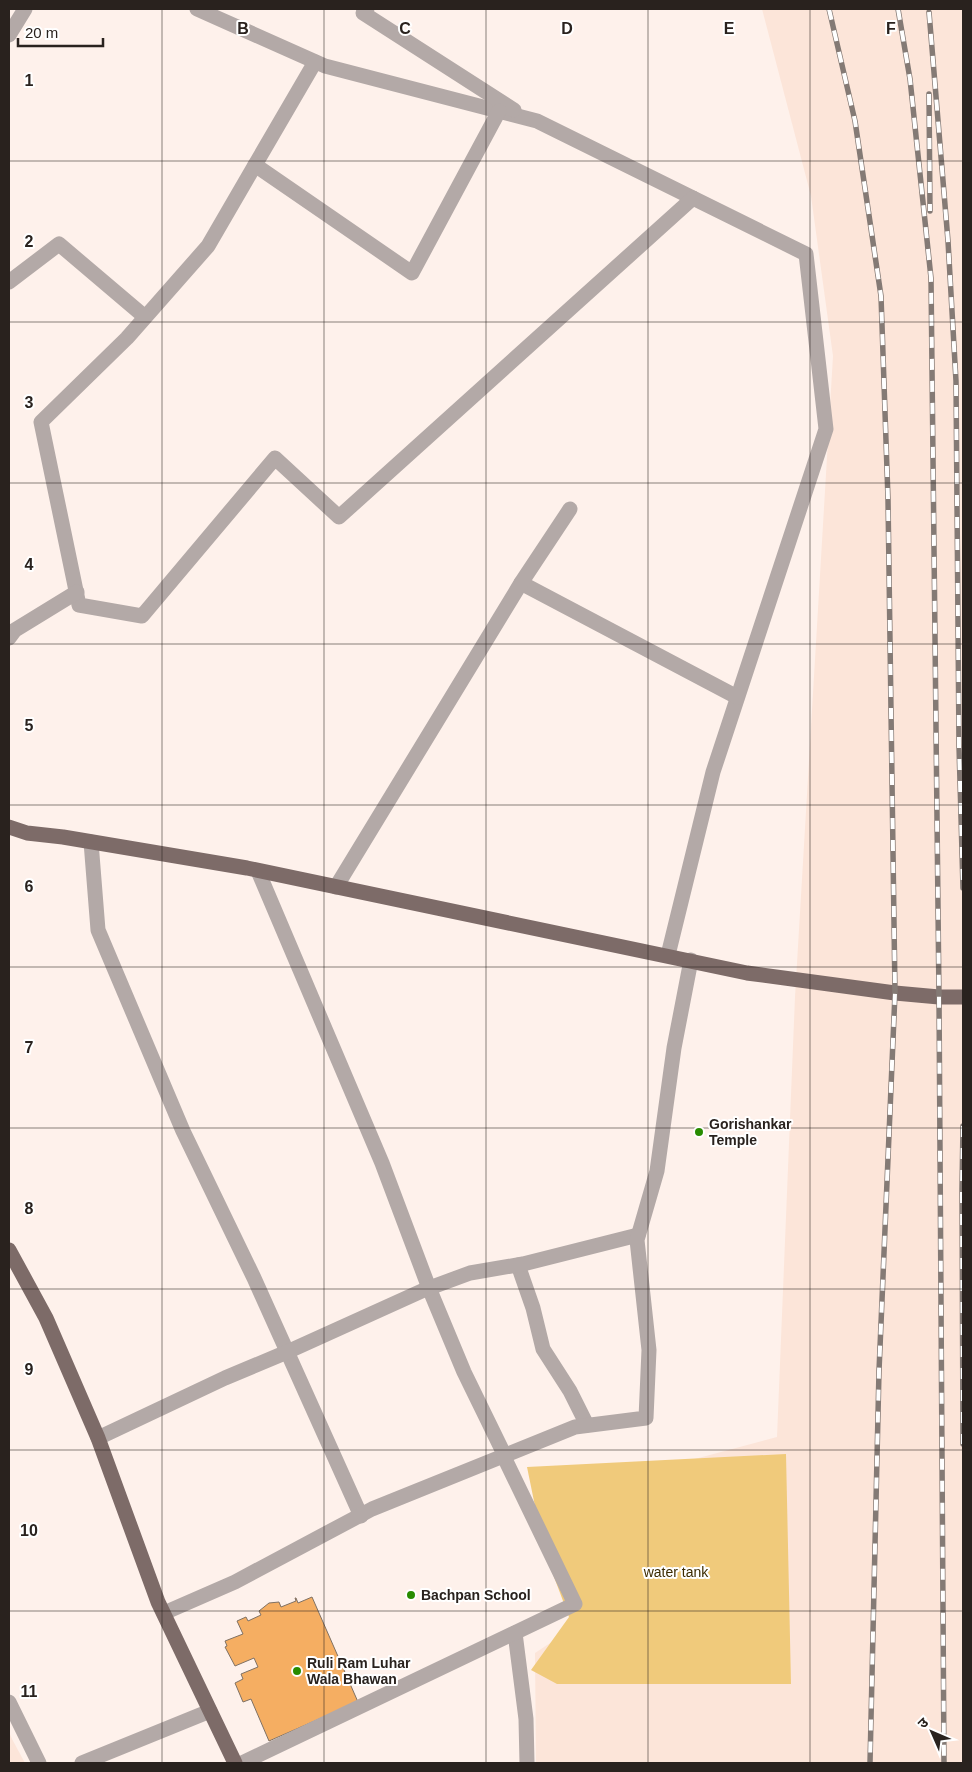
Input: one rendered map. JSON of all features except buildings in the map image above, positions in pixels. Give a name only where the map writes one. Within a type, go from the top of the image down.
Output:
[{"type":"main road","points":[[9,827],[27,833],[63,837],[258,871],[747,973],[876,990],[939,997],[963,997]]},
{"type":"main road","points":[[9,1250],[46,1318],[98,1438],[164,1613],[235,1763]]},
{"type":"street","points":[[9,35],[25,9]]},
{"type":"street","points":[[197,9],[325,66],[537,121],[806,254],[826,429],[713,772],[668,955]]},
{"type":"street","points":[[368,9],[363,13],[526,118]]},
{"type":"street","points":[[315,62],[208,246],[127,338],[41,422],[79,605],[142,616],[275,458],[339,517],[692,198]]},
{"type":"street","points":[[255,166],[412,273],[500,111]]},
{"type":"street","points":[[9,282],[59,244],[145,317]]},
{"type":"street","points":[[336,887],[520,583],[570,509]]},
{"type":"street","points":[[520,583],[737,697]]},
{"type":"street","points":[[9,638],[15,630],[77,592]]},
{"type":"street","points":[[91,842],[98,930],[183,1131],[254,1278],[361,1516]]},
{"type":"street","points":[[242,1763],[575,1604],[464,1372],[429,1288],[382,1163],[258,871]]},
{"type":"street","points":[[164,1613],[235,1582],[372,1509],[575,1427],[646,1418],[649,1350],[637,1240],[657,1171],[674,1048],[691,960]]},
{"type":"street","points":[[98,1438],[225,1378],[288,1352],[429,1288],[470,1273],[518,1265],[638,1235]]},
{"type":"street","points":[[518,1265],[533,1308],[543,1349],[570,1391],[587,1425]]},
{"type":"street","points":[[515,1633],[526,1720],[527,1763]]},
{"type":"street","points":[[9,1702],[39,1763]]},
{"type":"street","points":[[82,1763],[210,1711]]},
{"type":"shaded area","points":[[762,9],[963,9],[963,1763],[536,1763],[535,1653],[588,1618],[560,1495],[777,1437],[795,997],[833,356],[811,196]]},
{"type":"shaded area","points":[[9,1732],[12,1739],[25,1763],[9,1763]]},
{"type":"green space","name":"water tank","points":[[786,1454],[791,1684],[557,1684],[531,1670],[569,1617],[544,1550],[527,1467]]},
{"type":"railway","points":[[829,9],[855,121],[881,296],[888,499],[895,993],[879,1371],[870,1763]]},
{"type":"railway","points":[[898,9],[910,79],[931,278],[939,997],[944,1763]]},
{"type":"railway","points":[[929,12],[948,241],[956,381],[959,746],[963,888]]},
{"type":"railway","points":[[929,94],[930,211]]},
{"type":"railway","points":[[963,1126],[963,1444]]},
{"type":"place","name":"Gorishankar Temple","points":[[699,1132]]},
{"type":"place","name":"Bachpan School","points":[[411,1595]]},
{"type":"place","name":"Ruli Ram Luhar Wala Bhawan","points":[[297,1671]]}]
